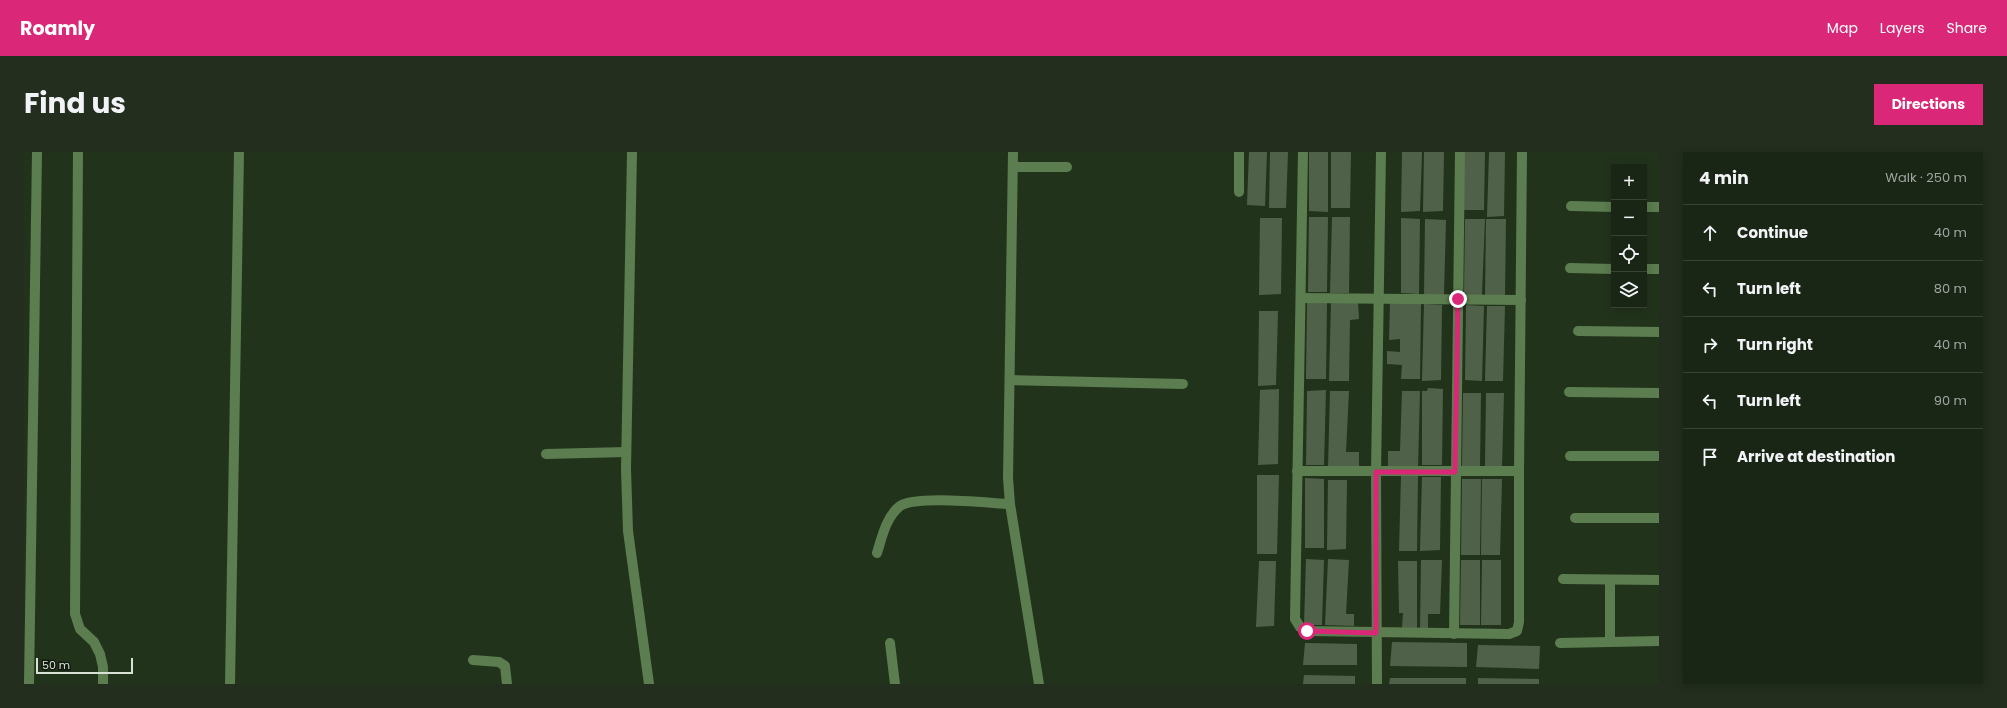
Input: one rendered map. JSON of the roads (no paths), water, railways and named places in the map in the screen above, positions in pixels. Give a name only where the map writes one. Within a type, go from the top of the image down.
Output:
[{"type":"street","points":[[28,684],[37,152]]},
{"type":"street","points":[[78,152],[75,614],[80,629],[94,642],[100,654],[103,667],[103,684]]},
{"type":"street","points":[[230,684],[239,152]]},
{"type":"street","points":[[632,152],[626,452],[628,531],[649,684]]},
{"type":"street","points":[[1014,152],[1008,478],[1010,504],[1039,684]]},
{"type":"street","points":[[1239,152],[1239,192]]},
{"type":"street","points":[[1303,152],[1295,619],[1300,627],[1307,631],[1454,634],[1509,634],[1517,631],[1519,622],[1518,471],[1522,152]]},
{"type":"street","points":[[1377,684],[1376,472],[1380,299],[1381,152]]},
{"type":"street","points":[[1454,634],[1460,152]]},
{"type":"street","points":[[1013,167],[1067,167]]},
{"type":"street","points":[[1571,206],[1611,207]]},
{"type":"street","points":[[1647,207],[1659,207]]},
{"type":"street","points":[[1570,268],[1611,269]]},
{"type":"street","points":[[1647,269],[1659,269]]},
{"type":"street","points":[[1301,298],[1521,300]]},
{"type":"street","points":[[1578,331],[1659,332]]},
{"type":"street","points":[[1010,380],[1183,384]]},
{"type":"street","points":[[1570,392],[1659,393]]},
{"type":"street","points":[[546,454],[626,452]]},
{"type":"street","points":[[1570,456],[1659,456]]},
{"type":"street","points":[[1297,471],[1518,471]]},
{"type":"street","points":[[877,553],[885,528],[892,514],[901,505],[928,500],[1010,504]]},
{"type":"street","points":[[1575,518],[1659,518]]},
{"type":"street","points":[[1563,579],[1659,580]]},
{"type":"street","points":[[1610,580],[1610,641]]},
{"type":"street","points":[[1560,643],[1659,641]]},
{"type":"street","points":[[890,643],[895,684]]},
{"type":"street","points":[[473,660],[499,662],[505,666],[507,684]]}]
